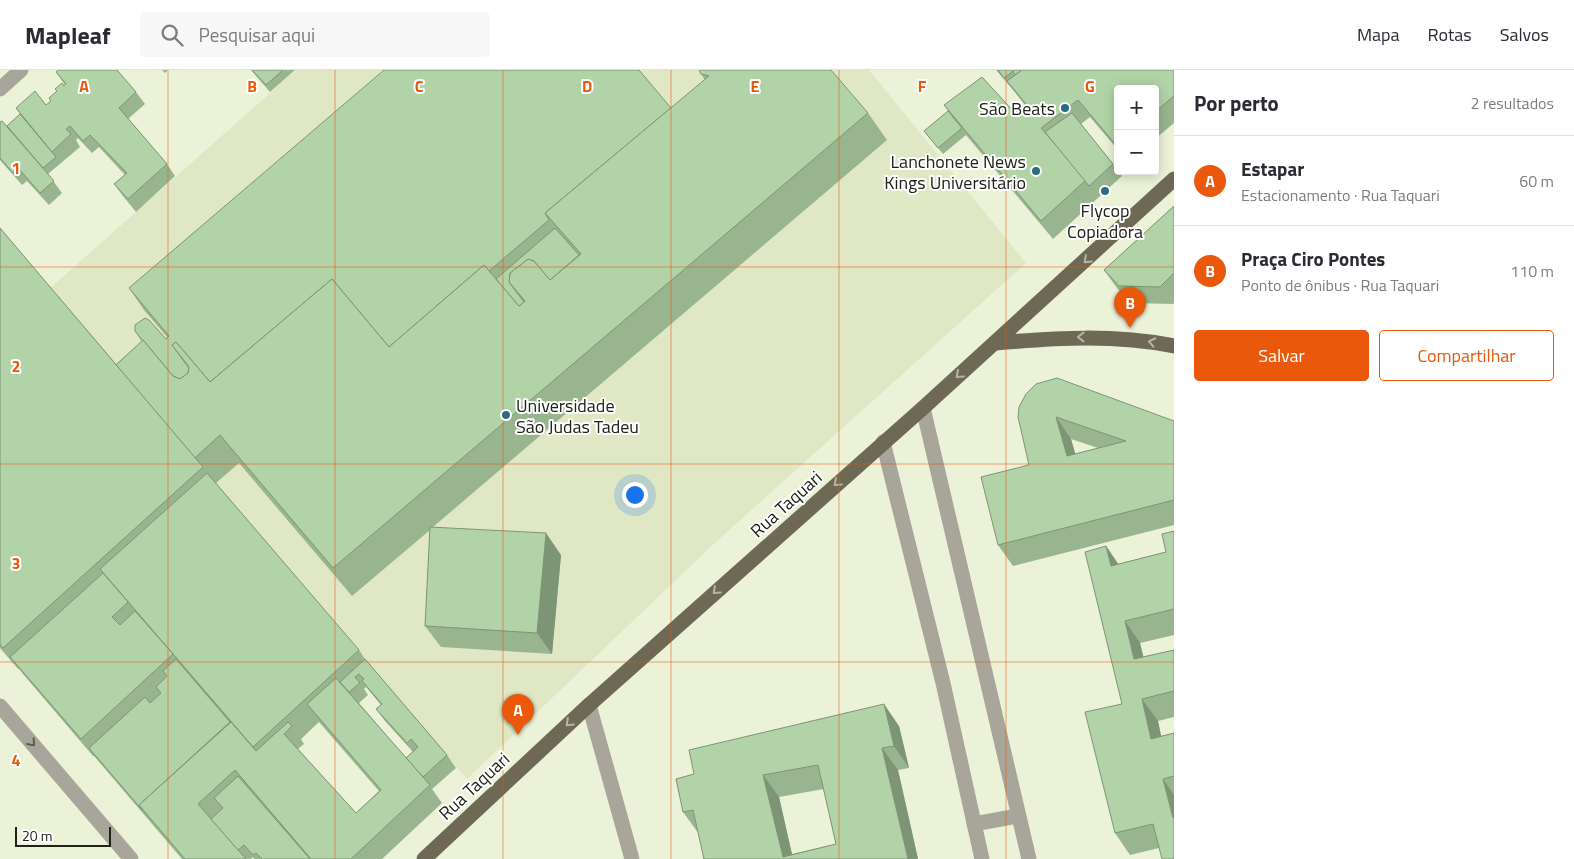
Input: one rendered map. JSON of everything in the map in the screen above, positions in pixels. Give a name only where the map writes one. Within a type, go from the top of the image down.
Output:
[{"type":"main road","name":"Rua Taquari","points":[[424,859],[589,705],[923,408],[1174,179]]},
{"type":"main road","points":[[995,342],[1079,337],[1140,339],[1174,346]]},
{"type":"street","points":[[0,89],[21,70]]},
{"type":"street","points":[[923,408],[1029,859]]},
{"type":"street","points":[[883,442],[943,683],[982,859]]},
{"type":"street","points":[[589,705],[632,859]]},
{"type":"street","points":[[0,706],[131,859]]},
{"type":"street","points":[[974,824],[1018,816]]},
{"type":"shaded area","name":"Universidade São Judas Tadeu","points":[[296,70],[869,70],[1026,263],[717,541],[467,779],[48,290]]},
{"type":"building","points":[[58,70],[117,70],[136,92],[119,108],[167,164],[128,199],[114,184],[127,173],[90,135],[83,141],[70,126],[66,129],[71,134],[52,152],[16,108],[35,91],[46,105],[51,101],[49,98],[57,91],[55,89],[62,83],[64,86],[66,84],[56,72]]},
{"type":"building","points":[[252,70],[281,70],[282,71],[266,85]]},
{"type":"building","points":[[384,70],[639,70],[671,108],[545,213],[549,220],[489,271],[484,265],[389,347],[332,279],[210,382],[176,342],[172,345],[189,368],[188,373],[180,379],[173,376],[135,331],[135,325],[145,318],[166,339],[169,336],[129,288]]},
{"type":"building","points":[[699,70],[831,70],[868,113],[333,568],[220,435],[195,458],[116,365],[143,340],[173,376],[180,379],[188,373],[189,367],[172,345],[176,342],[210,382],[332,279],[389,347],[484,265],[519,306],[525,301],[509,282],[510,273],[528,259],[534,261],[550,280],[581,254],[545,213],[709,76],[701,74]]},
{"type":"building","points":[[998,70],[1022,70],[1015,75],[1013,71],[1004,78]]},
{"type":"building","points":[[1022,70],[1174,70],[1174,96],[1159,109],[1159,85],[1114,85],[1114,143],[1078,100],[1041,128],[1086,180],[1041,221],[944,105],[982,77],[1015,113],[1026,104],[1007,81]]},
{"type":"building","points":[[948,111],[962,128],[938,148],[924,131]]},
{"type":"building","points":[[1072,113],[1113,164],[1089,186],[1045,132]]},
{"type":"building","points":[[20,114],[56,157],[43,168],[7,126]]},
{"type":"building","points":[[2,121],[54,181],[40,193],[19,169],[13,173],[0,158],[0,122]]},
{"type":"building","points":[[1174,206],[1174,275],[1160,287],[1119,286],[1104,270]]},
{"type":"building","points":[[0,228],[203,467],[3,648],[0,644]]},
{"type":"building","points":[[555,228],[579,255],[550,280],[534,261],[528,259],[510,273],[509,282],[524,302],[519,306],[496,279]]},
{"type":"building","points":[[1057,378],[1174,421],[1174,500],[998,545],[981,477],[1029,465],[1018,417],[1019,407],[1026,394],[1036,384]],"holes":[[[1056,417],[1126,441],[1067,456]]]},
{"type":"building","points":[[207,473],[359,650],[253,747],[100,569]]},
{"type":"building","points":[[430,527],[546,533],[537,633],[425,626]]},
{"type":"building","points":[[1174,531],[1174,609],[1125,621],[1134,659],[1174,650],[1174,691],[1142,699],[1151,739],[1174,733],[1174,776],[1163,779],[1174,817],[1174,859],[1162,859],[1153,824],[1115,833],[1085,712],[1122,704],[1085,552],[1106,546],[1111,566],[1166,552],[1162,534]]},
{"type":"building","points":[[103,573],[128,602],[112,617],[120,625],[135,611],[173,654],[81,739],[10,657]]},
{"type":"building","points":[[176,659],[230,722],[139,805],[142,810],[89,748],[145,697],[150,703],[161,693],[156,687],[167,676],[163,671]]},
{"type":"building","points":[[365,659],[447,755],[423,777],[406,758],[418,747],[411,739],[407,743],[376,709],[382,704],[362,681],[364,679],[359,674],[355,677],[360,683],[349,692],[340,682]]},
{"type":"building","points":[[336,678],[430,785],[351,859],[311,859],[235,770],[198,804],[246,859],[185,859],[139,805],[231,722],[256,751],[288,722],[292,726],[284,734],[356,813],[381,790],[307,704]]},
{"type":"building","points":[[884,704],[894,746],[882,748],[908,859],[704,859],[693,810],[683,812],[676,779],[694,774],[689,750]],"holes":[[[818,765],[836,844],[783,857],[763,775]]]},
{"type":"building","points":[[238,776],[310,859],[262,859],[256,853],[253,855],[244,845],[238,850],[211,819],[223,808],[214,798]]},
{"type":"place","name":"São Beats","points":[[1065,108]]},
{"type":"place","name":"Lanchonete News Kings Universitário","points":[[1036,171]]},
{"type":"place","name":"Flycop Copiadora","points":[[1105,191]]},
{"type":"place","name":"Praça Ciro Pontes","points":[[1130,328]]},
{"type":"place","name":"Universidade São Judas Tadeu","points":[[506,415]]},
{"type":"place","name":"Estapar","points":[[518,735]]}]
